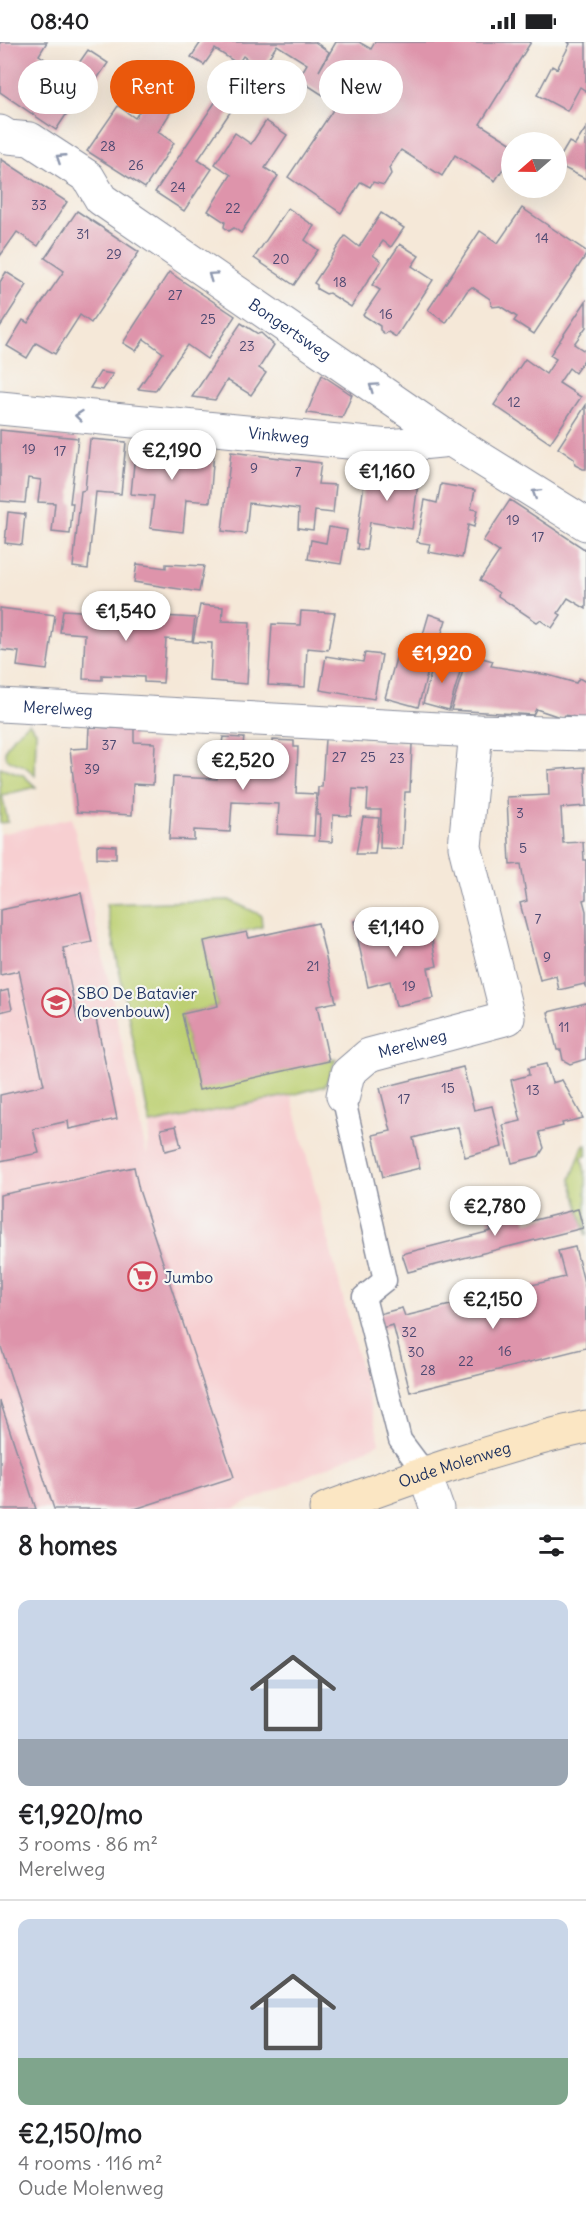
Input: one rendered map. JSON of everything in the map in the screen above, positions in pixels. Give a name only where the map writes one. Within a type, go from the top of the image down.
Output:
[{"type":"main road","name":"Oude Molenweg","points":[[326,1509],[424,1472],[586,1426]]},
{"type":"street","name":"Bongertsweg","points":[[0,132],[8,137],[30,139],[88,177],[101,199],[451,440],[586,524]]},
{"type":"street","name":"Vinkweg","points":[[0,408],[389,446],[451,440]]},
{"type":"street","name":"Merelweg","points":[[0,705],[476,731],[586,734]]},
{"type":"street","name":"Merelweg","points":[[343,1096],[348,1073],[369,1055],[508,1018],[465,847],[476,731]]},
{"type":"street","points":[[424,1472],[437,1509]]},
{"type":"lane","name":"Merelweg","points":[[343,1096],[385,1280],[364,1297],[400,1440],[424,1472]]},
{"type":"shaded area","points":[[72,818],[147,1156],[150,1124],[291,1095],[380,1443],[233,1509],[0,1509],[0,834]]},
{"type":"green space","points":[[29,723],[36,731],[35,775],[24,766],[10,761],[6,758],[5,753],[12,739]]},
{"type":"green space","points":[[0,767],[23,775],[36,787],[2,795],[8,822],[0,823]]},
{"type":"green space","points":[[229,900],[261,915],[262,927],[204,941],[218,1006],[182,1014],[199,1089],[336,1059],[325,1086],[150,1124],[106,904]]},
{"type":"green space","points":[[586,1145],[586,1156],[582,1157],[586,1178],[586,1236],[571,1179],[583,1146]]},
{"type":"building","points":[[0,42],[47,42],[39,55],[46,60],[18,60],[18,104],[0,92]]},
{"type":"building","points":[[201,42],[315,42],[329,52],[325,60],[319,60],[319,92],[307,85],[307,60],[301,60],[277,45],[267,60],[249,60],[243,56],[240,60],[232,60],[215,49],[204,65],[191,57]]},
{"type":"building","points":[[336,42],[359,42],[371,49],[375,42],[531,42],[480,124],[501,137],[501,172],[495,181],[455,155],[442,176],[401,150],[389,168],[391,174],[384,185],[373,182],[370,187],[361,182],[341,213],[288,177],[330,114],[403,114],[403,60],[325,60]]},
{"type":"building","points":[[568,42],[586,42],[586,91],[580,87],[567,111],[537,95],[552,66],[557,69],[570,44]]},
{"type":"building","points":[[88,50],[108,63],[98,77],[98,60],[81,60]]},
{"type":"building","points":[[32,114],[67,114],[56,130]]},
{"type":"building","points":[[112,114],[129,114],[135,118],[138,114],[170,114],[158,132],[174,143],[145,188],[87,151]]},
{"type":"building","points":[[207,114],[229,114],[198,160],[212,169],[184,211],[155,192]]},
{"type":"building","points":[[266,121],[287,135],[265,168],[278,176],[241,233],[234,228],[229,231],[224,227],[225,222],[208,211],[231,175],[215,164],[235,133],[251,144]]},
{"type":"building","points":[[586,128],[586,179],[567,170],[567,145],[569,142],[575,145]]},
{"type":"building","points":[[1,159],[67,202],[38,246],[17,232],[0,256]]},
{"type":"building","points":[[288,208],[314,226],[305,240],[318,250],[294,285],[254,258]]},
{"type":"building","points":[[522,208],[586,251],[586,255],[534,334],[514,321],[517,317],[500,306],[492,307],[490,299],[472,287],[446,323],[428,310],[480,231],[498,243]]},
{"type":"building","points":[[77,211],[139,252],[91,323],[80,315],[55,354],[36,343],[27,358],[7,346],[23,320],[28,323],[64,271],[45,258]]},
{"type":"building","points":[[381,213],[404,228],[391,247],[383,241],[373,255],[381,261],[351,307],[329,293],[326,294],[317,289],[314,283],[345,236],[359,247]]},
{"type":"building","points":[[400,244],[419,256],[412,266],[433,280],[396,337],[388,332],[385,334],[380,330],[380,326],[363,315],[380,290],[372,285]]},
{"type":"building","points":[[6,272],[27,285],[0,327],[0,282]]},
{"type":"building","points":[[169,272],[235,316],[207,359],[187,345],[155,391],[138,389],[163,353],[144,339],[136,351],[123,343]]},
{"type":"building","points":[[586,301],[586,327],[574,344],[586,352],[586,357],[575,373],[569,368],[559,383],[581,397],[550,443],[494,405],[525,359],[546,374],[556,359],[550,355]]},
{"type":"building","points":[[241,323],[258,334],[261,333],[274,345],[259,368],[266,373],[251,395],[227,380],[215,400],[192,397]]},
{"type":"building","points":[[100,372],[113,374],[103,390],[90,388]]},
{"type":"building","points":[[322,375],[352,395],[342,418],[307,413]]},
{"type":"building","points":[[586,405],[586,469],[583,469],[575,465],[574,459],[558,448]]},
{"type":"building","points":[[0,430],[78,438],[70,503],[73,503],[70,534],[52,532],[55,503],[38,502],[41,480],[28,478],[25,503],[0,501]]},
{"type":"building","points":[[90,439],[126,442],[121,494],[96,492],[88,569],[73,567],[81,491],[85,490]]},
{"type":"building","points":[[136,443],[214,451],[210,502],[186,500],[183,532],[150,528],[154,496],[131,494]]},
{"type":"building","points":[[231,452],[321,463],[318,484],[336,485],[333,513],[315,511],[313,530],[298,528],[299,509],[249,503],[246,534],[222,531]]},
{"type":"building","points":[[366,469],[419,476],[412,529],[370,522],[366,550],[357,549],[358,544],[356,543]]},
{"type":"building","points":[[441,484],[475,490],[471,509],[477,510],[474,527],[468,525],[462,558],[428,552],[430,544],[417,542],[425,500],[437,503]]},
{"type":"building","points":[[510,500],[586,550],[586,609],[568,598],[558,613],[561,615],[552,628],[540,620],[537,622],[498,596],[499,593],[480,580],[499,552],[483,541]]},
{"type":"building","points":[[8,512],[25,514],[22,545],[5,543]]},
{"type":"building","points":[[329,527],[347,530],[341,564],[308,559],[311,540],[326,543]]},
{"type":"building","points":[[137,564],[166,568],[166,564],[204,566],[199,592],[134,582]]},
{"type":"building","points":[[200,605],[223,607],[222,621],[250,622],[247,684],[210,681],[212,643],[193,642]]},
{"type":"building","points":[[0,608],[55,615],[47,670],[17,666],[19,652],[0,650]]},
{"type":"building","points":[[63,610],[195,618],[192,641],[166,639],[163,683],[144,682],[144,677],[102,675],[102,680],[83,679],[85,634],[60,632]]},
{"type":"building","points":[[301,611],[335,613],[328,650],[307,648],[305,687],[268,685],[272,624],[300,625]]},
{"type":"building","points":[[429,614],[446,620],[439,642],[422,638]]},
{"type":"building","points":[[398,651],[431,661],[418,707],[385,698]]},
{"type":"building","points":[[365,653],[382,655],[374,699],[320,690],[326,656],[363,662]]},
{"type":"building","points":[[468,654],[493,661],[491,666],[548,675],[576,683],[579,678],[586,682],[586,719],[565,715],[563,718],[536,709],[533,715],[451,710]]},
{"type":"building","points":[[435,658],[462,665],[449,710],[423,703]]},
{"type":"building","points":[[89,727],[134,729],[134,742],[155,743],[153,785],[133,784],[132,815],[77,812],[70,749],[88,748]]},
{"type":"building","points":[[223,737],[244,738],[243,744],[273,746],[273,740],[294,741],[294,747],[298,747],[296,793],[316,794],[314,836],[277,834],[279,804],[232,802],[230,832],[194,830],[194,840],[169,839],[173,777],[217,779],[219,743],[222,743]]},
{"type":"building","points":[[325,739],[412,744],[410,792],[405,792],[402,849],[380,848],[381,810],[367,810],[368,790],[353,789],[351,816],[333,815],[332,842],[319,841],[318,787],[322,787]]},
{"type":"building","points":[[585,767],[586,806],[561,808],[563,843],[583,842],[584,860],[586,860],[586,899],[583,900],[586,911],[586,988],[584,984],[559,990],[556,976],[540,980],[520,903],[527,901],[521,864],[510,865],[507,797],[549,795],[548,770]]},
{"type":"building","points":[[363,817],[379,818],[375,854],[356,854]]},
{"type":"building","points":[[97,845],[116,846],[116,859],[97,858]]},
{"type":"building","points":[[81,893],[92,942],[63,948],[77,1018],[95,1014],[117,1119],[69,1129],[68,1121],[33,1129],[39,1153],[0,1161],[0,1095],[44,1085],[19,971],[0,975],[0,910]]},
{"type":"building","points":[[397,912],[402,936],[421,932],[422,938],[431,936],[437,966],[428,968],[434,998],[396,1006],[390,981],[368,987],[354,921]]},
{"type":"building","points":[[318,923],[336,1002],[317,1006],[329,1061],[199,1090],[182,1014],[218,1006],[204,941],[247,932],[249,938]]},
{"type":"building","points":[[8,990],[12,1009],[0,1012],[0,992]]},
{"type":"building","points":[[586,1003],[586,1059],[570,1064],[563,1060],[561,1050],[557,1050],[548,1012]]},
{"type":"building","points":[[546,1064],[552,1083],[562,1080],[583,1118],[539,1132],[544,1148],[539,1156],[512,1163],[503,1125],[521,1121],[511,1080],[529,1075],[528,1068]]},
{"type":"building","points":[[463,1067],[474,1110],[492,1106],[502,1147],[465,1157],[458,1127],[435,1132],[413,1138],[420,1168],[383,1177],[373,1135],[391,1131],[380,1088]]},
{"type":"building","points":[[176,1126],[181,1147],[165,1151],[161,1129]]},
{"type":"building","points":[[134,1167],[139,1190],[234,1477],[135,1509],[54,1509],[0,1344],[0,1195]]},
{"type":"building","points":[[523,1204],[527,1222],[578,1209],[583,1228],[408,1272],[402,1254],[491,1231],[487,1213]]},
{"type":"building","points":[[575,1247],[586,1290],[586,1348],[410,1392],[393,1325],[381,1328],[379,1314],[402,1308],[405,1316],[565,1277],[558,1251]]},
{"type":"building","points":[[0,1401],[36,1509],[0,1509]]},
{"type":"place","name":"SBO De Batavier (bovenbouw)","points":[[56,1002]]},
{"type":"place","name":"Jumbo","points":[[143,1277]]}]
